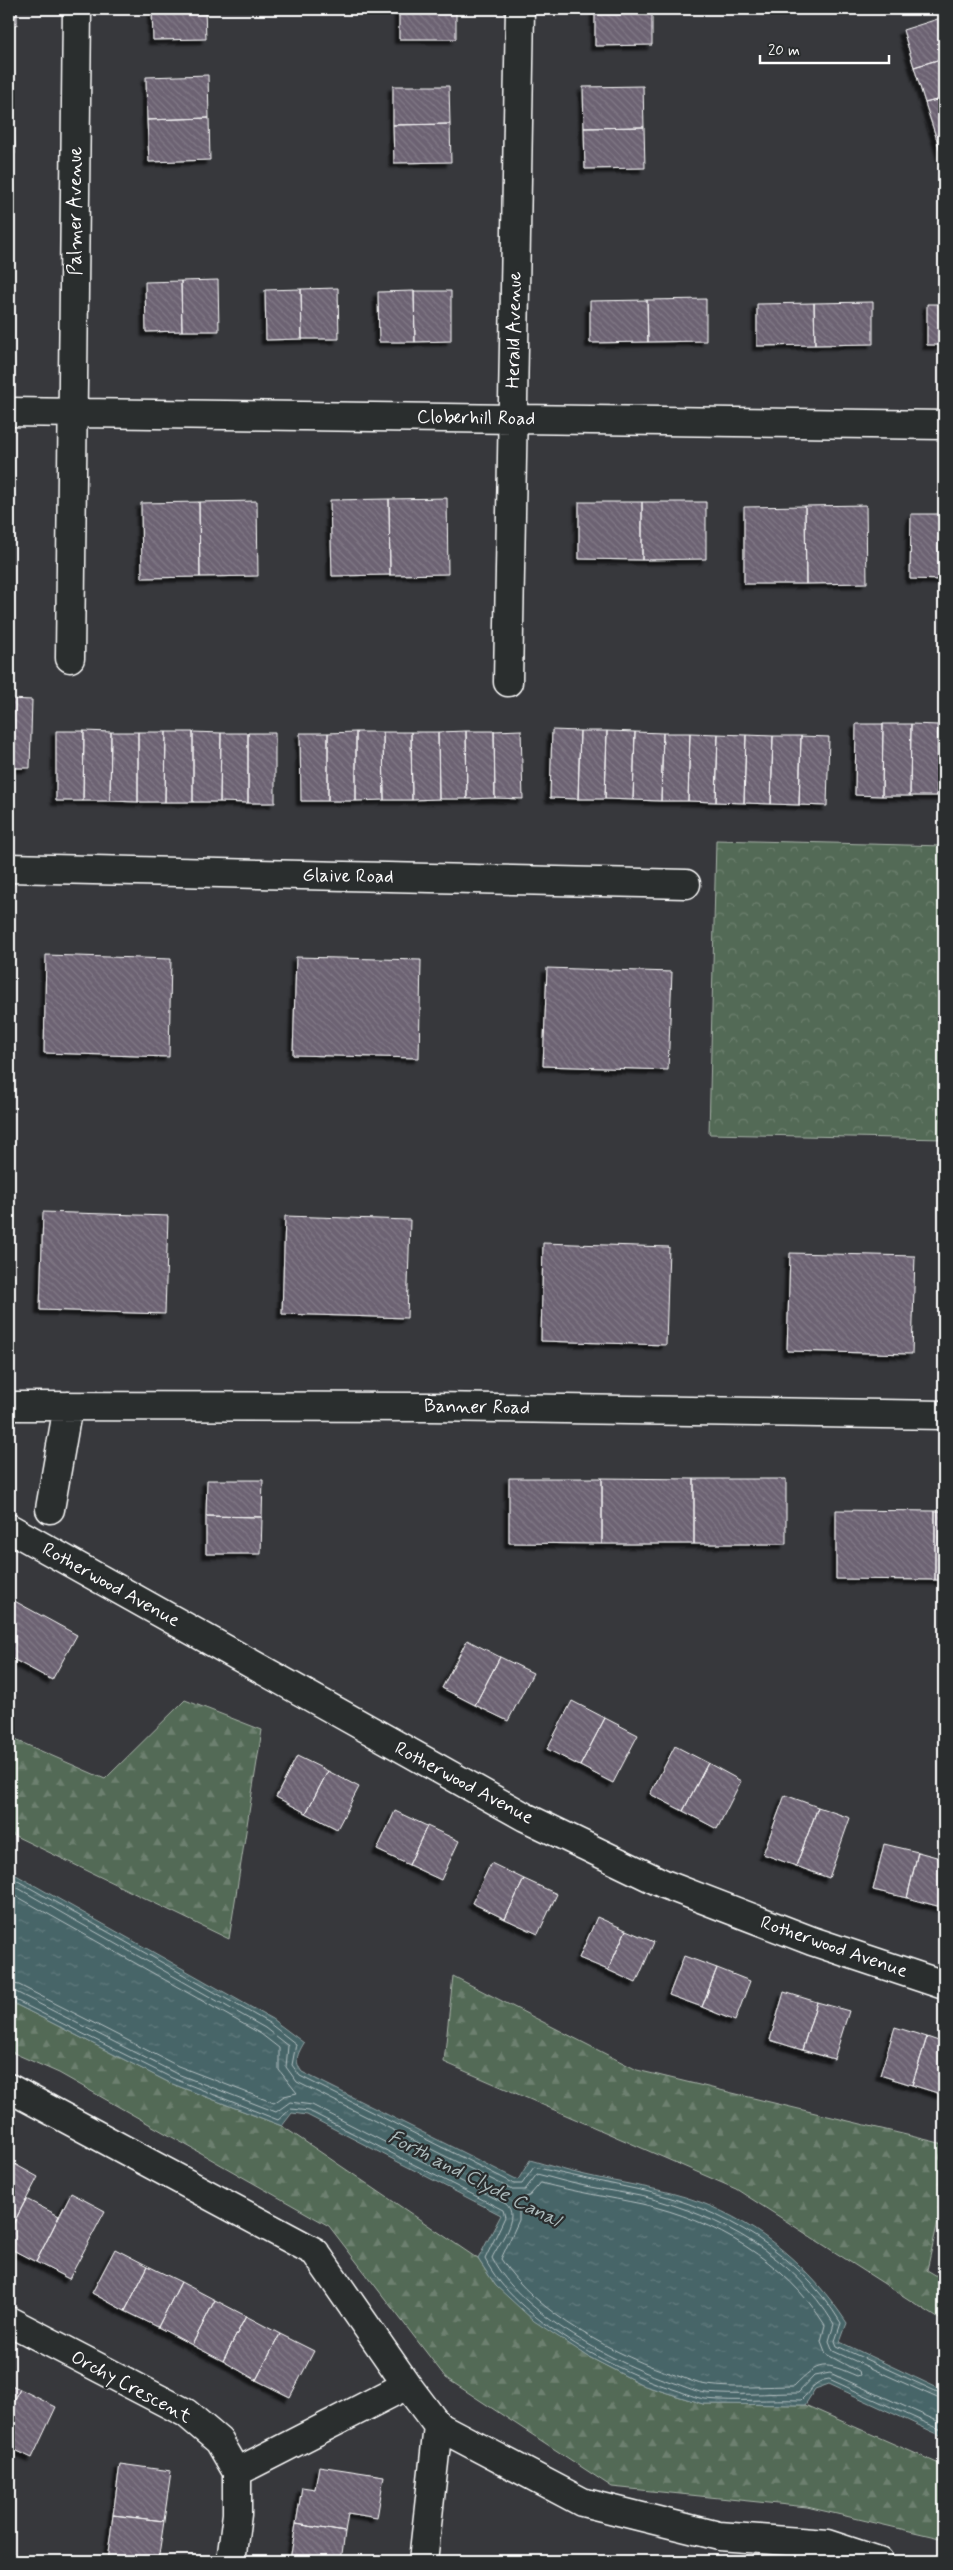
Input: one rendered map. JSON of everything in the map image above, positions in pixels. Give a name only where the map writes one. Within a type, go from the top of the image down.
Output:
[{"type":"street","name":"Palmer Avenue","points":[[70,658],[77,9]]},
{"type":"street","name":"Herald Avenue","points":[[508,682],[520,9]]},
{"type":"street","name":"Cloberhill Road","points":[[9,412],[944,425]]},
{"type":"street","name":"Glaive Road","points":[[9,868],[686,884]]},
{"type":"street","name":"Banner Road","points":[[9,1406],[430,1406],[944,1415]]},
{"type":"street","points":[[50,1509],[68,1406]]},
{"type":"street","name":"Rotherwood Avenue","points":[[9,1528],[360,1726],[534,1821],[664,1884],[812,1941],[944,1985]]},
{"type":"street","points":[[9,2088],[315,2252],[407,2385],[438,2426],[582,2502],[719,2536],[827,2544],[880,2561]]},
{"type":"street","name":"Orchy Crescent","points":[[9,2322],[186,2413],[219,2442],[237,2472]]},
{"type":"street","points":[[232,2561],[237,2514],[237,2472],[407,2385]]},
{"type":"street","points":[[423,2561],[438,2426]]},
{"type":"green space","points":[[716,840],[944,846],[944,1139],[709,1134]]},
{"type":"green space","points":[[185,1700],[262,1730],[229,1939],[9,1833],[9,1737],[105,1779]]},
{"type":"green space","points":[[453,1976],[637,2070],[944,2144],[944,2195],[927,2270],[944,2280],[944,2322],[736,2189],[444,2062]]},
{"type":"green space","points":[[9,2001],[170,2083],[282,2126],[478,2259],[496,2286],[589,2357],[645,2386],[703,2404],[805,2405],[944,2466],[944,2539],[807,2507],[612,2487],[446,2378],[329,2226],[59,2073],[9,2051]]},
{"type":"water","name":"Forth and Clyde Canal","points":[[9,1871],[272,2019],[304,2043],[297,2058],[302,2072],[518,2180],[530,2160],[578,2173],[686,2197],[744,2223],[783,2250],[833,2303],[847,2323],[840,2342],[944,2391],[944,2437],[829,2384],[815,2389],[805,2405],[703,2404],[645,2386],[589,2357],[534,2321],[496,2286],[478,2259],[501,2215],[307,2115],[292,2113],[282,2126],[170,2083],[9,2001]]},
{"type":"building","points":[[9,9],[17,9],[17,25],[9,25]]},
{"type":"building","points":[[152,9],[205,9],[206,39],[153,40]]},
{"type":"building","points":[[399,9],[456,9],[456,39],[399,39]]},
{"type":"building","points":[[595,9],[652,9],[652,45],[595,46]]},
{"type":"building","points":[[944,17],[944,58],[914,67],[903,30]]},
{"type":"building","points":[[944,58],[944,98],[925,103],[914,67]]},
{"type":"building","points":[[9,68],[13,68],[14,111],[9,111]]},
{"type":"building","points":[[208,75],[209,118],[147,120],[146,77]]},
{"type":"building","points":[[393,86],[449,86],[450,124],[393,125]]},
{"type":"building","points":[[643,86],[644,127],[584,128],[583,87]]},
{"type":"building","points":[[944,98],[944,137],[937,140],[925,103]]},
{"type":"building","points":[[9,111],[14,111],[15,154],[9,154]]},
{"type":"building","points":[[209,118],[210,160],[149,162],[147,120]]},
{"type":"building","points":[[450,124],[451,162],[394,163],[393,125]]},
{"type":"building","points":[[644,127],[645,168],[585,169],[584,128]]},
{"type":"building","points":[[944,137],[944,165],[937,140]]},
{"type":"building","points":[[218,280],[219,331],[182,331],[181,281]]},
{"type":"building","points":[[181,281],[182,331],[146,332],[145,282]]},
{"type":"building","points":[[338,288],[339,339],[302,339],[301,289]]},
{"type":"building","points":[[301,289],[302,339],[266,340],[265,290]]},
{"type":"building","points":[[414,291],[415,342],[379,342],[378,292]]},
{"type":"building","points":[[414,291],[451,291],[451,341],[415,342]]},
{"type":"building","points":[[706,299],[706,341],[648,342],[647,300]]},
{"type":"building","points":[[647,300],[648,342],[590,343],[590,301]]},
{"type":"building","points":[[873,302],[873,344],[815,345],[814,303]]},
{"type":"building","points":[[814,303],[815,345],[757,346],[757,304]]},
{"type":"building","points":[[927,304],[944,304],[944,345],[927,345]]},
{"type":"building","points":[[447,498],[448,574],[390,575],[389,499]]},
{"type":"building","points":[[389,499],[390,575],[332,576],[330,500]]},
{"type":"building","points":[[257,501],[258,576],[200,577],[199,502]]},
{"type":"building","points":[[199,502],[200,577],[142,578],[141,503]]},
{"type":"building","points":[[579,502],[642,502],[642,560],[579,559]]},
{"type":"building","points":[[642,502],[706,502],[706,559],[642,560]]},
{"type":"building","points":[[866,505],[867,583],[806,584],[805,506]]},
{"type":"building","points":[[805,506],[806,584],[744,584],[744,507]]},
{"type":"building","points":[[911,514],[944,514],[944,580],[910,579]]},
{"type":"building","points":[[9,699],[32,700],[30,768],[9,768]]},
{"type":"building","points":[[856,724],[883,724],[882,796],[855,795]]},
{"type":"building","points":[[883,724],[911,724],[910,796],[882,796]]},
{"type":"building","points":[[911,724],[938,725],[937,796],[910,796]]},
{"type":"building","points":[[938,725],[944,725],[944,796],[937,796]]},
{"type":"building","points":[[521,730],[523,799],[495,798],[494,731]]},
{"type":"building","points":[[552,730],[580,731],[578,799],[550,798]]},
{"type":"building","points":[[56,731],[84,731],[83,801],[56,801]]},
{"type":"building","points":[[84,731],[111,732],[110,801],[83,801]]},
{"type":"building","points":[[466,731],[494,731],[495,798],[467,799]]},
{"type":"building","points":[[466,731],[467,799],[439,799],[438,732]]},
{"type":"building","points":[[580,731],[607,731],[605,799],[578,799]]},
{"type":"building","points":[[607,731],[635,732],[633,800],[605,799]]},
{"type":"building","points":[[111,732],[138,732],[138,802],[110,801]]},
{"type":"building","points":[[138,732],[166,732],[165,802],[138,802]]},
{"type":"building","points":[[166,732],[193,732],[193,802],[165,802]]},
{"type":"building","points":[[193,732],[221,733],[220,802],[193,802]]},
{"type":"building","points":[[356,732],[383,732],[384,800],[356,801]]},
{"type":"building","points":[[356,732],[356,801],[328,801],[328,733]]},
{"type":"building","points":[[383,732],[411,732],[412,800],[384,800]]},
{"type":"building","points":[[411,732],[438,732],[439,799],[412,800]]},
{"type":"building","points":[[635,732],[663,733],[661,801],[633,800]]},
{"type":"building","points":[[221,733],[248,733],[248,803],[220,802]]},
{"type":"building","points":[[248,733],[275,733],[275,803],[248,803]]},
{"type":"building","points":[[300,733],[328,733],[328,801],[301,801]]},
{"type":"building","points":[[663,733],[690,733],[688,801],[661,801]]},
{"type":"building","points":[[690,733],[718,734],[716,802],[688,801]]},
{"type":"building","points":[[718,734],[746,735],[744,803],[716,802]]},
{"type":"building","points":[[746,735],[773,736],[771,804],[744,803]]},
{"type":"building","points":[[773,736],[801,736],[799,805],[771,804]]},
{"type":"building","points":[[801,736],[829,737],[827,806],[799,805]]},
{"type":"building","points":[[46,955],[171,959],[169,1057],[44,1053]]},
{"type":"building","points":[[296,957],[421,960],[419,1058],[293,1055]]},
{"type":"building","points":[[547,968],[672,972],[668,1070],[543,1066]]},
{"type":"building","points":[[43,1212],[168,1216],[165,1314],[40,1310]]},
{"type":"building","points":[[285,1216],[410,1220],[407,1318],[282,1314]]},
{"type":"building","points":[[543,1243],[669,1247],[666,1345],[541,1341]]},
{"type":"building","points":[[790,1253],[915,1256],[912,1354],[787,1351]]},
{"type":"building","points":[[509,1478],[602,1478],[602,1544],[509,1543]]},
{"type":"building","points":[[602,1478],[694,1479],[694,1544],[602,1544]]},
{"type":"building","points":[[694,1479],[786,1479],[786,1544],[694,1544]]},
{"type":"building","points":[[207,1480],[263,1480],[262,1517],[206,1516]]},
{"type":"building","points":[[836,1510],[935,1511],[935,1580],[836,1579]]},
{"type":"building","points":[[935,1511],[944,1511],[944,1580],[935,1580]]},
{"type":"building","points":[[206,1516],[262,1517],[261,1554],[206,1554]]},
{"type":"building","points":[[9,1598],[77,1635],[52,1680],[9,1657]]},
{"type":"building","points":[[467,1640],[500,1657],[475,1705],[442,1688]]},
{"type":"building","points":[[500,1657],[533,1673],[508,1721],[475,1705]]},
{"type":"building","points":[[572,1701],[605,1718],[580,1766],[547,1749]]},
{"type":"building","points":[[605,1718],[638,1735],[613,1783],[580,1766]]},
{"type":"building","points":[[675,1746],[708,1763],[683,1811],[650,1794]]},
{"type":"building","points":[[297,1756],[328,1771],[306,1813],[276,1797]]},
{"type":"building","points":[[708,1763],[741,1781],[717,1829],[683,1811]]},
{"type":"building","points":[[328,1771],[359,1787],[337,1829],[306,1813]]},
{"type":"building","points":[[785,1795],[818,1807],[796,1866],[763,1854]]},
{"type":"building","points":[[818,1807],[850,1818],[829,1878],[796,1866]]},
{"type":"building","points":[[395,1811],[427,1826],[409,1865],[377,1850]]},
{"type":"building","points":[[427,1826],[459,1841],[441,1880],[409,1865]]},
{"type":"building","points":[[884,1844],[918,1852],[907,1898],[873,1890]]},
{"type":"building","points":[[918,1852],[944,1859],[944,1892],[941,1907],[907,1898]]},
{"type":"building","points":[[491,1863],[524,1879],[505,1919],[472,1903]]},
{"type":"building","points":[[524,1879],[557,1894],[538,1934],[505,1919]]},
{"type":"building","points":[[597,1917],[626,1930],[608,1970],[579,1958]]},
{"type":"building","points":[[626,1930],[654,1942],[636,1983],[608,1970]]},
{"type":"building","points":[[684,1956],[717,1968],[702,2007],[669,1995]]},
{"type":"building","points":[[717,1968],[750,1981],[735,2021],[702,2007]]},
{"type":"building","points":[[784,1992],[817,2002],[802,2050],[770,2040]]},
{"type":"building","points":[[817,2002],[849,2011],[834,2059],[802,2050]]},
{"type":"building","points":[[895,2027],[927,2037],[912,2085],[880,2075]]},
{"type":"building","points":[[927,2037],[944,2043],[944,2095],[912,2085]]},
{"type":"building","points":[[9,2161],[38,2177],[9,2232]]},
{"type":"building","points":[[71,2193],[105,2211],[69,2279],[36,2262]]},
{"type":"building","points":[[26,2199],[59,2216],[36,2262],[9,2248],[9,2232]]},
{"type":"building","points":[[115,2249],[148,2266],[125,2311],[92,2293]]},
{"type":"building","points":[[148,2266],[181,2282],[158,2327],[125,2311]]},
{"type":"building","points":[[181,2282],[215,2300],[192,2345],[158,2327]]},
{"type":"building","points":[[215,2300],[246,2316],[223,2361],[192,2345]]},
{"type":"building","points":[[246,2316],[280,2334],[256,2380],[223,2361]]},
{"type":"building","points":[[280,2334],[314,2351],[290,2397],[256,2380]]},
{"type":"building","points":[[9,2384],[20,2389],[9,2412]]},
{"type":"building","points":[[20,2389],[56,2407],[32,2458],[9,2447],[9,2412]]},
{"type":"building","points":[[120,2464],[171,2471],[164,2521],[113,2515]]},
{"type":"building","points":[[319,2466],[384,2476],[377,2518],[348,2513],[345,2532],[296,2524],[302,2487],[315,2489]]},
{"type":"building","points":[[113,2515],[164,2521],[158,2561],[107,2561]]},
{"type":"building","points":[[296,2524],[345,2532],[341,2561],[290,2560]]}]
